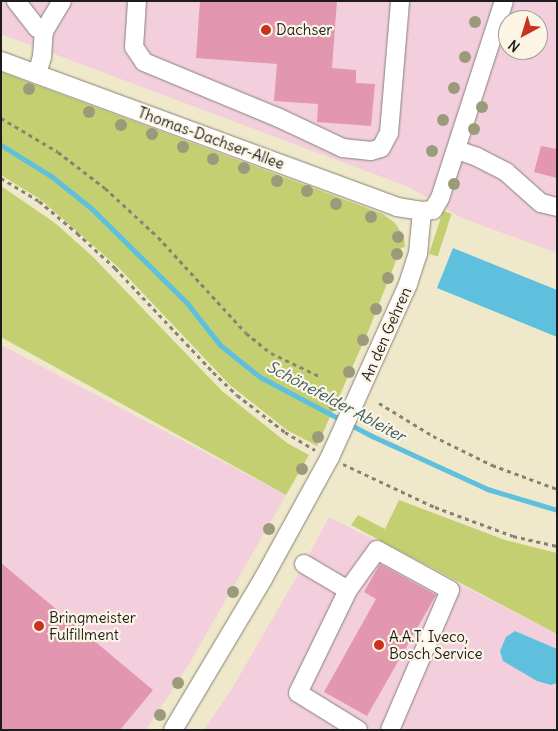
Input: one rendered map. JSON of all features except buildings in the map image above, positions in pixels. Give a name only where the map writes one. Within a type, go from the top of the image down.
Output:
[{"type":"street","points":[[16,1],[37,28],[44,31]]},
{"type":"street","points":[[36,74],[42,57],[44,31],[62,1]]},
{"type":"street","points":[[137,1],[134,47],[144,62],[277,117],[343,148],[371,151],[381,148],[389,134],[400,1]]},
{"type":"street","points":[[422,211],[433,210],[440,198],[504,1]]},
{"type":"street","name":"Thomas-Dachser-Allee","points":[[1,61],[397,207],[422,211]]},
{"type":"street","points":[[457,150],[477,157],[506,172],[541,203],[557,207]]},
{"type":"street","name":"An den Gehren","points":[[173,730],[263,579],[334,448],[408,284],[418,254],[422,211]]},
{"type":"street","points":[[358,730],[298,693],[348,590],[377,550],[450,590],[390,730]]},
{"type":"street","points":[[304,564],[348,590]]},
{"type":"path","points":[[1,118],[58,152],[105,188],[158,237],[246,333],[271,352],[321,377]]},
{"type":"path","points":[[1,178],[39,201],[77,232],[147,300],[237,395],[299,441]]},
{"type":"path","points":[[379,403],[433,436],[492,465],[557,489]]},
{"type":"path","points":[[353,469],[435,507],[513,536],[557,546]]},
{"type":"shaded area","points":[[1,1],[557,1],[557,253],[462,218],[409,187],[1,34]]},
{"type":"shaded area","points":[[1,345],[286,495],[189,664],[146,730],[1,730]]},
{"type":"shaded area","points":[[329,517],[557,634],[557,730],[204,730],[233,687]]},
{"type":"green space","points":[[1,72],[383,214],[395,223],[404,237],[405,247],[401,248],[368,332],[317,446],[287,430],[230,385],[119,268],[40,199],[1,175]]},
{"type":"green space","points":[[1,186],[55,223],[92,256],[222,391],[287,443],[309,455],[286,495],[1,337]]},
{"type":"green space","points":[[443,211],[452,214],[438,257],[429,254]]},
{"type":"green space","points":[[399,500],[505,540],[557,553],[557,634],[351,525],[358,515],[385,529]]},
{"type":"water","points":[[453,248],[557,290],[557,337],[437,288]]},
{"type":"water","points":[[515,631],[557,649],[557,683],[551,685],[537,681],[503,661],[500,651],[506,637]]},
{"type":"waterway","name":"Schönefelder Ableiter","points":[[1,145],[51,176],[91,208],[187,303],[220,345],[260,377],[372,436],[487,489],[557,510]]},
{"type":"place","name":"Dachser","points":[[266,30]]},
{"type":"place","name":"Bringmeister Fulfillment","points":[[39,626]]},
{"type":"place","name":"A.A.T. Iveco, Bosch Service","points":[[379,645]]}]
